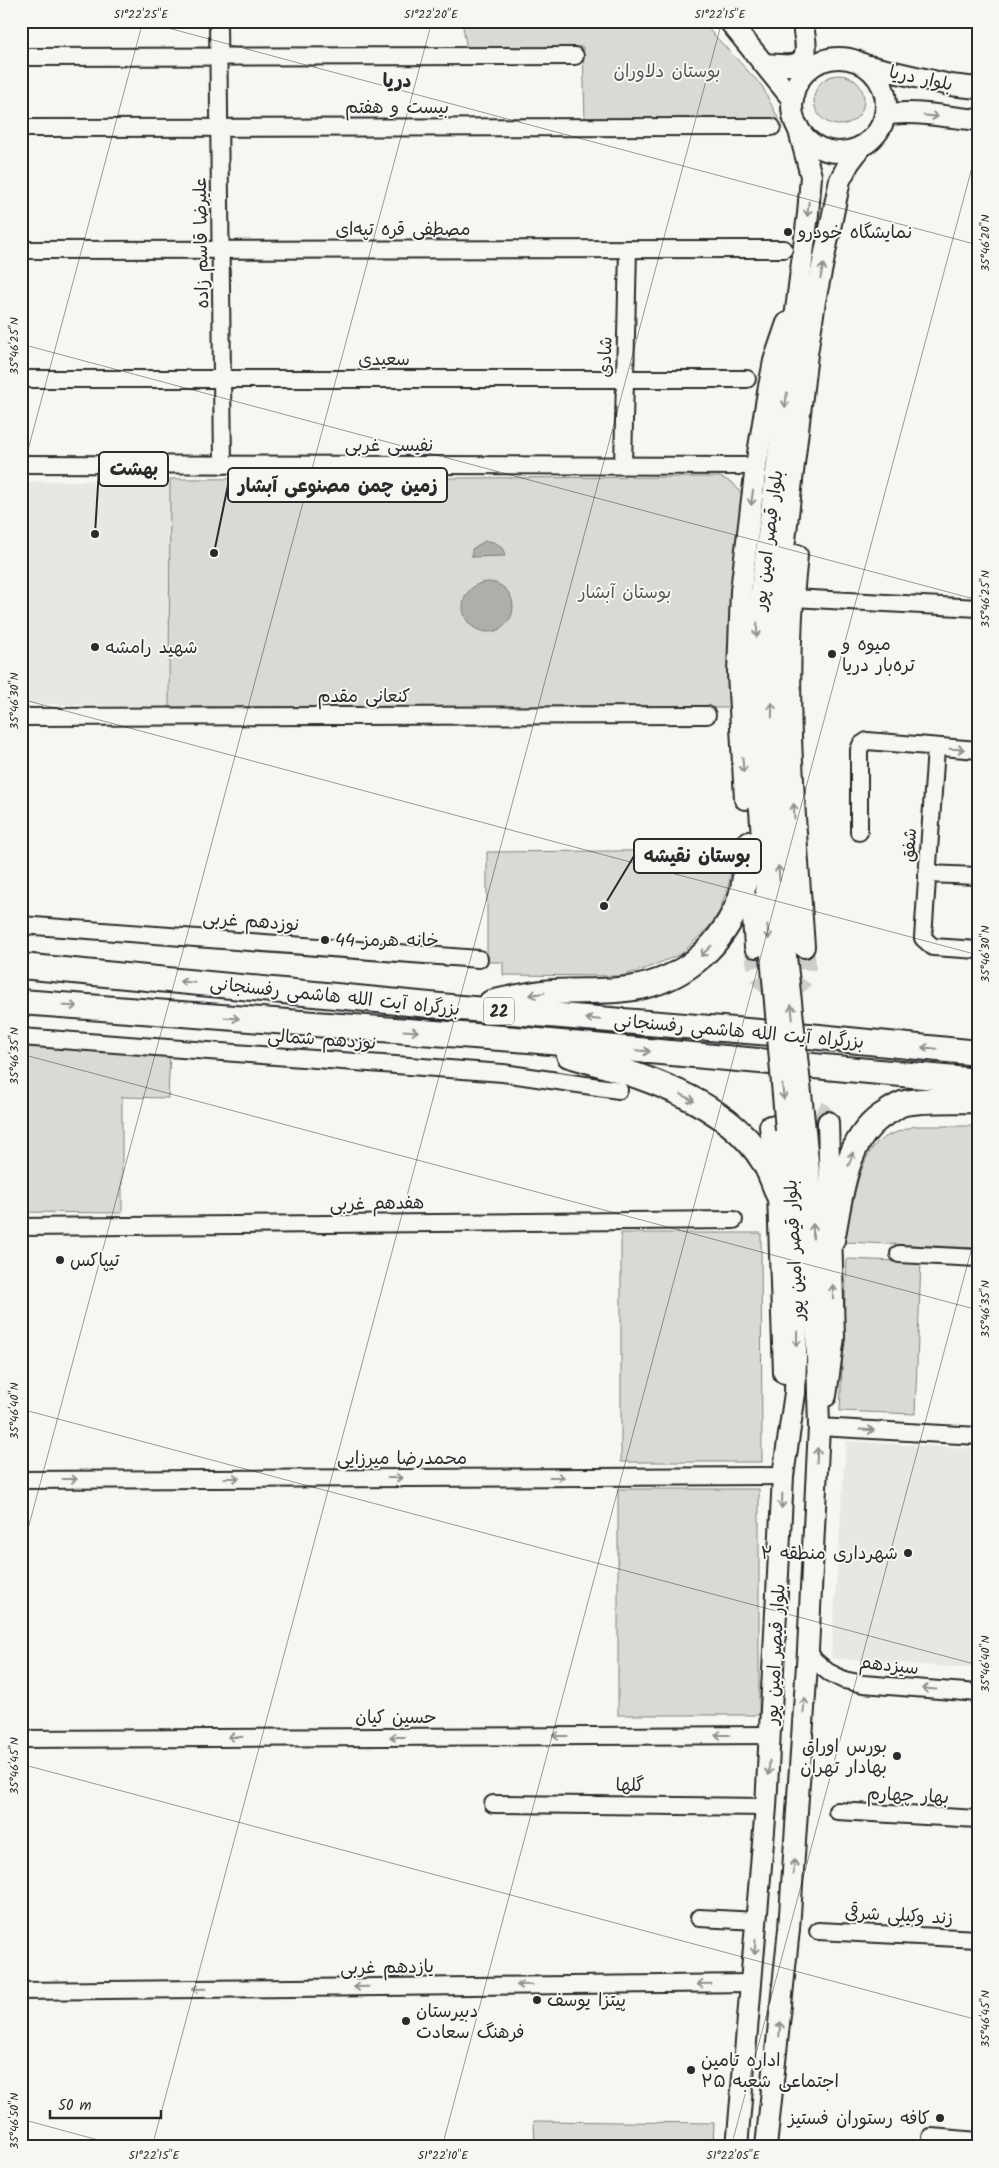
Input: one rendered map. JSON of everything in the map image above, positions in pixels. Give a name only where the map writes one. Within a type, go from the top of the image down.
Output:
[{"type":"highway","points":[[461,1008],[542,993],[633,988],[658,983],[677,974],[694,963],[718,940],[737,906],[742,889],[748,844]]},
{"type":"highway","name":"بزرگراه آیت الله هاشمی رفسنجانی","points":[[21,966],[461,1008],[809,1036],[978,1053]]},
{"type":"highway","name":"بزرگراه آیت الله هاشمی رفسنجانی","points":[[21,1002],[528,1040],[978,1081]]},
{"type":"highway","points":[[528,1040],[570,1055],[647,1078],[687,1097],[736,1130],[755,1150],[765,1163],[778,1194]]},
{"type":"highway","points":[[832,1240],[850,1160],[865,1130],[880,1116],[904,1103],[978,1100]]},
{"type":"main road","points":[[729,21],[793,100]]},
{"type":"main road","points":[[765,64],[787,66],[800,61],[805,56],[807,50],[798,26]]},
{"type":"main road","points":[[798,26],[835,59]]},
{"type":"main road","points":[[835,59],[850,60],[864,65],[875,75],[883,88],[886,102],[885,116],[876,134],[861,147],[840,151],[818,147],[810,142],[798,127],[793,114],[796,86],[803,76],[823,62],[835,59]]},
{"type":"main road","name":"بلوار دریا","points":[[864,65],[950,85],[978,88]]},
{"type":"main road","name":"بلوار دریا","points":[[885,116],[895,113],[978,120]]},
{"type":"main road","name":"بلوار قیصر امین پور","points":[[798,127],[810,176],[806,299]]},
{"type":"main road","name":"بلوار قیصر امین پور","points":[[771,953],[758,784],[755,702],[757,624],[792,351],[840,180],[849,163],[861,147]]},
{"type":"main road","points":[[810,176],[819,171],[826,170],[837,175],[840,180]]},
{"type":"main road","points":[[789,1432],[784,1376],[778,1194],[787,1129],[771,953],[748,844],[738,672],[741,591],[756,466],[774,361],[806,299]]},
{"type":"main road","points":[[804,947],[792,770],[789,669],[793,598],[821,339],[806,299]]},
{"type":"main road","points":[[819,1427],[829,1385],[834,1337],[828,1122]]},
{"type":"main road","name":"بلوار قیصر امین پور","points":[[766,2147],[790,1919],[808,1650],[819,1427],[813,1214],[787,1129]]},
{"type":"main road","name":"بلوار قیصر امین پور","points":[[737,2147],[753,1983],[771,1735],[783,1476],[795,1393],[798,1290],[795,1222],[787,1129]]},
{"type":"main road","points":[[746,2060],[753,2086],[762,2089],[768,2086],[776,2065]]},
{"type":"street","name":"علیرضا قاسم زاده","points":[[218,21],[223,465]]},
{"type":"street","points":[[21,57],[575,56]]},
{"type":"street","name":"بیست و هفتم","points":[[21,128],[772,127]]},
{"type":"street","name":"شادی","points":[[622,465],[628,249]]},
{"type":"street","name":"مصطفی قره تپه‌ای","points":[[21,250],[784,249]]},
{"type":"street","name":"سعیدی","points":[[21,379],[747,379]]},
{"type":"street","name":"نفیسی غربی","points":[[21,464],[756,466]]},
{"type":"street","points":[[793,598],[978,608]]},
{"type":"street","name":"کنعانی مقدم","points":[[21,717],[707,715]]},
{"type":"street","points":[[859,832],[859,750],[861,745],[867,741],[978,750]]},
{"type":"street","name":"شفق","points":[[936,748],[923,938],[933,948],[978,950]]},
{"type":"street","points":[[927,874],[978,876]]},
{"type":"street","name":"نوزدهم غربی","points":[[21,925],[479,959]]},
{"type":"street","name":"نوزدهم شمالی","points":[[21,1037],[502,1073],[619,1090]]},
{"type":"street","name":"هفدهم غربی","points":[[21,1227],[734,1220]]},
{"type":"street","points":[[899,1254],[978,1258]]},
{"type":"street","points":[[819,1427],[978,1436]]},
{"type":"street","name":"محمدرضا میرزایی","points":[[21,1480],[783,1476]]},
{"type":"street","name":"سیزدهم","points":[[808,1650],[814,1660],[828,1672],[844,1680],[864,1684],[978,1693]]},
{"type":"street","name":"حسین کیان","points":[[21,1738],[771,1735]]},
{"type":"street","name":"گلها","points":[[493,1804],[766,1807]]},
{"type":"street","name":"بهار چهارم","points":[[837,1812],[978,1818]]},
{"type":"street","points":[[700,1918],[758,1921]]},
{"type":"street","name":"زند وکیلی شرقی","points":[[818,1931],[978,1939]]},
{"type":"street","name":"یازدهم غربی","points":[[21,1991],[753,1983]]},
{"type":"street","points":[[931,2137],[978,2141]]},
{"type":"shaded area","points":[[170,479],[169,707],[21,704],[21,482]]},
{"type":"shaded area","points":[[485,541],[498,544],[505,556],[472,557],[472,549]]},
{"type":"shaded area","points":[[483,582],[493,582],[506,589],[513,602],[513,612],[506,625],[493,632],[483,632],[474,628],[467,621],[463,612],[463,602],[467,593],[474,586]]},
{"type":"shaded area","name":"شهرداری منطقه ۲","points":[[846,1441],[978,1449],[978,1669],[831,1658]]},
{"type":"green space","name":"بوستان دلاوران","points":[[462,21],[701,21],[762,86],[779,120],[585,122],[583,47],[467,50]]},
{"type":"green space","points":[[844,75],[857,82],[863,90],[863,110],[857,118],[849,124],[834,125],[821,118],[815,110],[814,95],[821,82],[829,76]]},
{"type":"green space","name":"بوستان آبشار","points":[[720,477],[733,483],[745,498],[733,708],[169,707],[170,479]]},
{"type":"green space","points":[[734,850],[729,883],[719,913],[709,927],[681,954],[642,970],[621,976],[503,975],[503,962],[487,962],[487,852]]},
{"type":"green space","points":[[21,1046],[170,1052],[168,1098],[122,1097],[122,1213],[21,1212]]},
{"type":"green space","points":[[915,1126],[978,1126],[978,1248],[845,1242],[860,1173],[872,1149],[879,1141],[896,1132]]},
{"type":"green space","points":[[621,1233],[761,1233],[762,1462],[621,1462]]},
{"type":"green space","points":[[847,1259],[921,1262],[915,1414],[840,1411]]},
{"type":"green space","points":[[618,1489],[759,1489],[759,1715],[618,1715]]},
{"type":"green space","points":[[534,2121],[714,2123],[713,2147],[535,2147]]},
{"type":"tunnel","points":[[755,947],[757,967],[761,978],[765,983],[777,988],[791,987],[802,980],[806,964],[804,947]]},
{"type":"tunnel","points":[[788,1106],[811,1107],[822,1113],[828,1122]]},
{"type":"place","name":"نمایشگاه خودرو","points":[[788,232]]},
{"type":"place","name":"بهشت","points":[[95,534]]},
{"type":"place","name":"زمین چمن مصنوعی آبشار","points":[[214,553]]},
{"type":"place","name":"شهید رامشه","points":[[95,647]]},
{"type":"place","name":"میوه و تره‌بار دریا","points":[[832,654]]},
{"type":"place","name":"بوستان نقیشه","points":[[604,906]]},
{"type":"place","name":"خانه هرمز 44","points":[[325,940]]},
{"type":"place","name":"تیپاکس","points":[[60,1260]]},
{"type":"place","name":"شهرداری منطقه ۲","points":[[908,1553]]},
{"type":"place","name":"بورس اوراق بهادار تهران","points":[[897,1756]]},
{"type":"place","name":"پیتزا یوسف","points":[[537,2000]]},
{"type":"place","name":"دبیرستان فرهنگ سعادت","points":[[406,2021]]},
{"type":"place","name":"اداره تامین اجتماعی شعبه ۲۵","points":[[691,2070]]},
{"type":"place","name":"کافه رستوران فستیز","points":[[940,2118]]},
{"type":"district","name":"دریا","points":[[397,80]]}]
